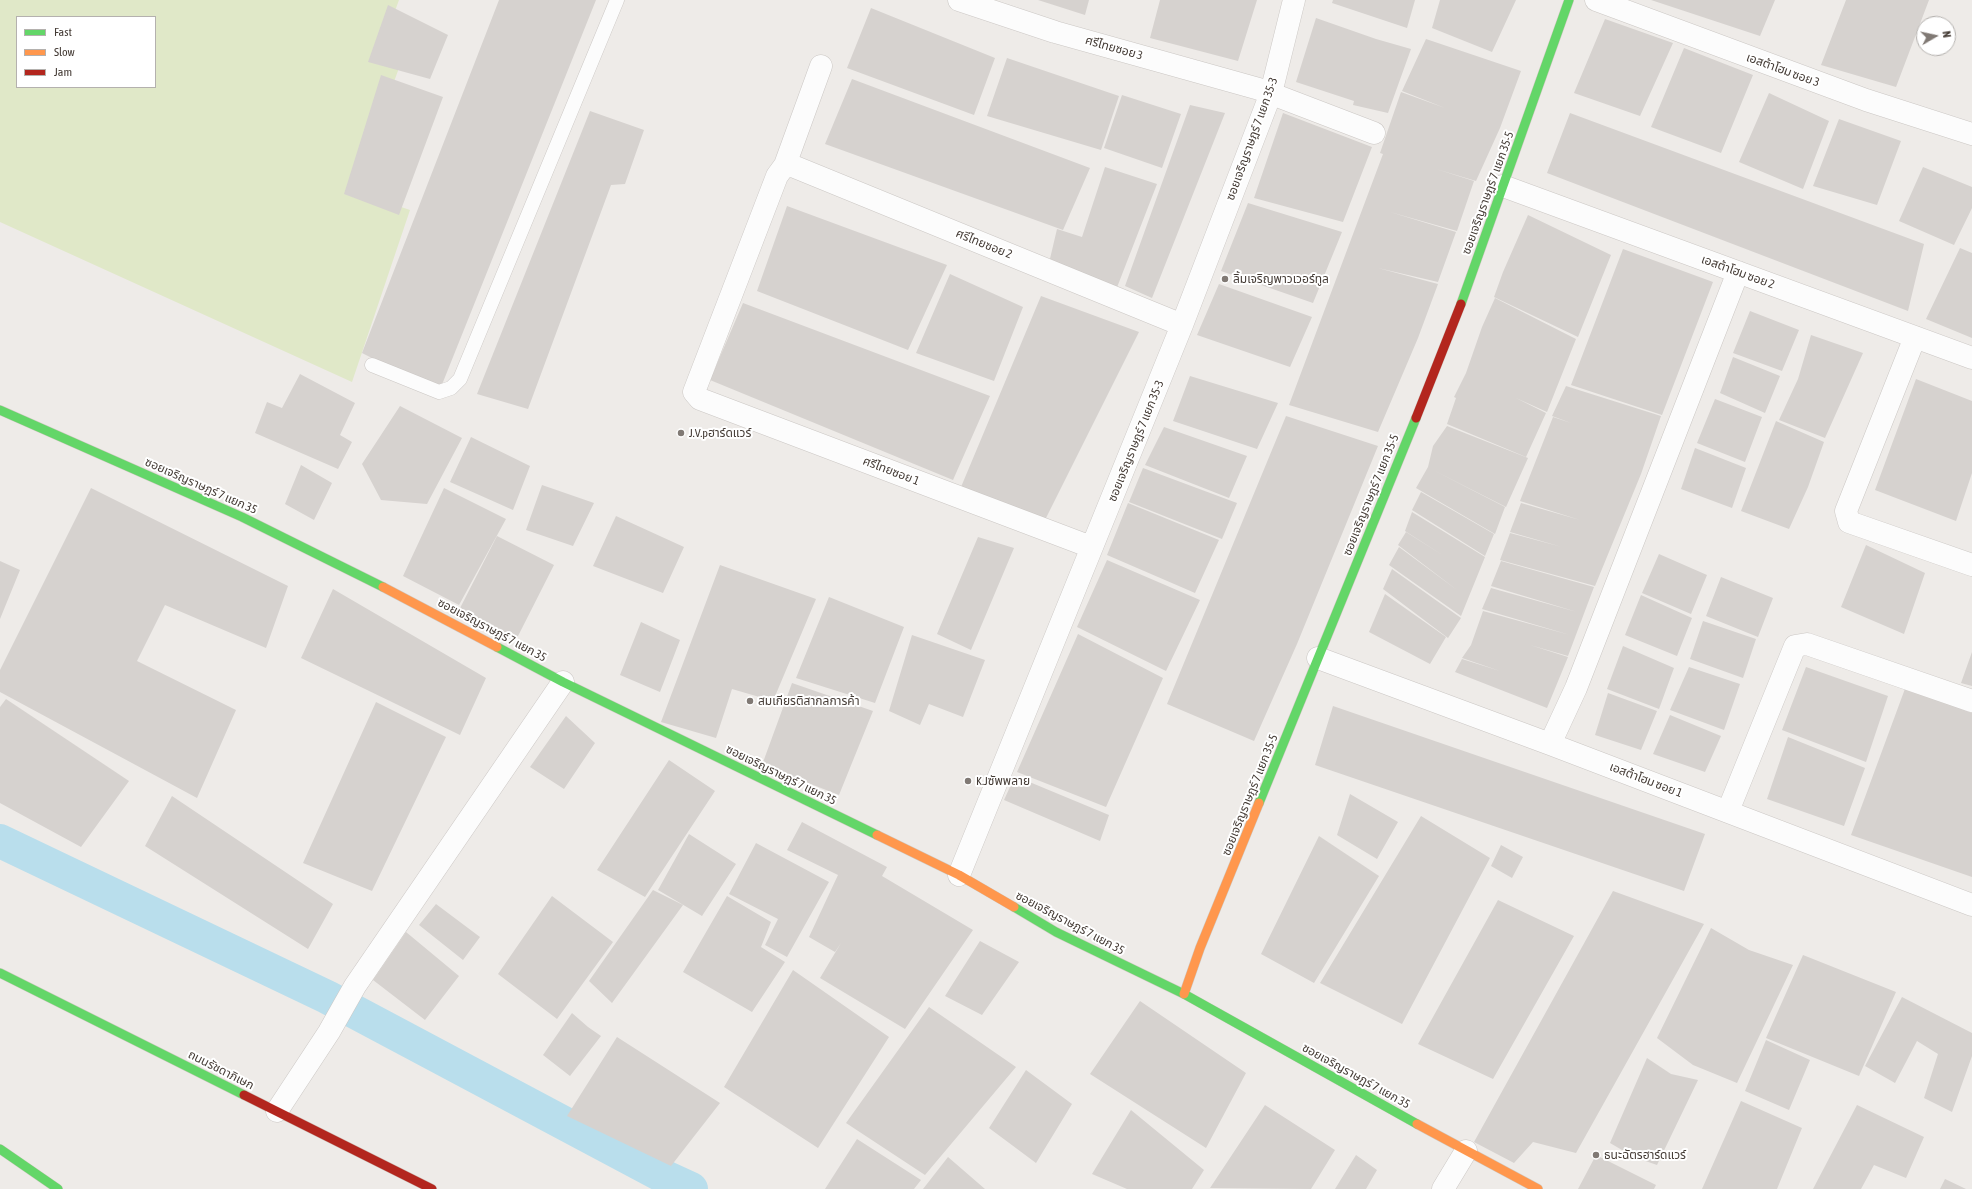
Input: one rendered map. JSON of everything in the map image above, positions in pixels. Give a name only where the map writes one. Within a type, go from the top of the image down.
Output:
[{"type":"main road","name":"ซอยเจริญราษฎร์ 7 แยก 35-5","points":[[1184,994],[1203,940],[1448,338],[1569,0]]},
{"type":"main road","name":"ซอยเจริญราษฎร์ 7 แยก 35","points":[[0,410],[242,517],[415,603],[563,682],[959,875],[1056,932],[1184,994],[1466,1151],[1538,1189]]},
{"type":"main road","name":"ถนนรัชดาภิเษก","points":[[0,972],[432,1189]]},
{"type":"main road","points":[[0,1149],[58,1189]]},
{"type":"street","name":"ศรีไทยซอย 3","points":[[959,0],[1055,32],[1271,93],[1374,133]]},
{"type":"street","name":"ซอยเจริญราษฎร์ 7 แยก 35-3","points":[[959,875],[1182,325],[1271,93],[1294,0]]},
{"type":"street","name":"เอสต้าโฮม ซอย 3","points":[[1596,0],[1866,100],[1972,134]]},
{"type":"street","points":[[785,165],[821,66]]},
{"type":"street","name":"ศรีไทยซอย 2","points":[[785,165],[802,170],[1182,325]]},
{"type":"street","name":"ศรีไทยซอย 1","points":[[785,165],[777,176],[694,392],[700,400],[1091,547]]},
{"type":"street","name":"เอสต้าโฮม ซอย 2","points":[[1503,186],[1972,358]]},
{"type":"street","points":[[1550,744],[1576,688],[1738,272]]},
{"type":"street","points":[[1915,337],[1846,511],[1849,522],[1972,565]]},
{"type":"street","points":[[1728,811],[1795,646],[1807,644],[1972,701]]},
{"type":"street","name":"เอสต้าโฮม ซอย 1","points":[[1318,658],[1728,811],[1972,905]]},
{"type":"street","points":[[277,1111],[329,1032],[355,986],[563,682]]},
{"type":"street","points":[[1443,1189],[1466,1151]]},
{"type":"lane","points":[[372,365],[439,392],[451,388],[460,379],[618,0]]},
{"type":"green space","points":[[0,0],[399,0],[378,57],[399,68],[354,191],[410,210],[352,382],[0,222]]},
{"type":"building","points":[[499,0],[596,0],[439,392],[362,353]]},
{"type":"building","points":[[1038,0],[1089,0],[1085,15]]},
{"type":"building","points":[[1160,0],[1257,0],[1238,61],[1150,38]]},
{"type":"building","points":[[1333,0],[1415,0],[1407,28],[1332,3]]},
{"type":"building","points":[[1440,0],[1516,0],[1492,52],[1432,28]]},
{"type":"building","points":[[1651,0],[1775,0],[1760,36]]},
{"type":"building","points":[[1846,0],[1929,0],[1923,16],[1916,16],[1916,34],[1896,87],[1821,65]]},
{"type":"building","points":[[388,5],[448,35],[430,79],[368,62]]},
{"type":"building","points":[[871,8],[995,58],[974,115],[847,68]]},
{"type":"building","points":[[1316,18],[1376,39],[1411,49],[1388,113],[1353,105],[1354,101],[1296,82]]},
{"type":"building","points":[[1605,19],[1673,43],[1640,116],[1574,93]]},
{"type":"building","points":[[1426,39],[1521,71],[1500,128],[1476,181],[1436,169],[1474,181],[1457,231],[1390,212],[1456,232],[1438,282],[1378,268],[1438,284],[1418,338],[1378,432],[1289,405],[1383,154],[1380,153],[1401,92],[1445,108],[1402,91]]},
{"type":"building","points":[[1684,48],[1753,75],[1721,153],[1651,127]]},
{"type":"building","points":[[1007,58],[1119,96],[1101,150],[987,116]]},
{"type":"building","points":[[381,75],[443,97],[399,215],[344,194]]},
{"type":"building","points":[[852,79],[1090,168],[1063,230],[825,144]]},
{"type":"building","points":[[1769,93],[1829,121],[1803,189],[1739,162]]},
{"type":"building","points":[[1122,95],[1181,114],[1162,168],[1104,148]]},
{"type":"building","points":[[1190,105],[1225,113],[1152,298],[1125,286]]},
{"type":"building","points":[[590,111],[644,130],[625,184],[611,185],[528,409],[477,394]]},
{"type":"building","points":[[1283,113],[1372,147],[1343,222],[1254,198]]},
{"type":"building","points":[[1570,113],[1924,244],[1908,311],[1547,173]]},
{"type":"building","points":[[1839,119],[1901,141],[1877,205],[1813,186]]},
{"type":"building","points":[[1105,167],[1157,184],[1116,290],[1049,263],[1057,229],[1082,237]]},
{"type":"building","points":[[1923,167],[1972,187],[1972,208],[1954,245],[1899,221]]},
{"type":"building","points":[[1248,203],[1342,232],[1313,303],[1221,271]]},
{"type":"building","points":[[787,206],[947,265],[908,350],[757,291]]},
{"type":"building","points":[[1528,215],[1611,255],[1578,337],[1494,297],[1503,272]]},
{"type":"building","points":[[1960,248],[1972,253],[1972,338],[1926,319]]},
{"type":"building","points":[[1623,249],[1713,282],[1662,415],[1571,385]]},
{"type":"building","points":[[950,274],[1023,307],[994,381],[916,353]]},
{"type":"building","points":[[1219,284],[1312,317],[1290,367],[1197,335]]},
{"type":"building","points":[[1041,296],[1139,332],[1045,520],[961,487]]},
{"type":"building","points":[[1495,298],[1576,339],[1547,412],[1516,398],[1546,413],[1526,457],[1447,424],[1456,398],[1454,397],[1466,373],[1482,327]]},
{"type":"building","points":[[743,303],[990,396],[953,480],[710,380]]},
{"type":"building","points":[[1750,311],[1799,330],[1782,371],[1733,353]]},
{"type":"building","points":[[1811,335],[1863,353],[1825,438],[1779,420],[1798,379]]},
{"type":"building","points":[[1733,357],[1780,376],[1765,413],[1720,393]]},
{"type":"building","points":[[300,374],[355,403],[340,435],[352,442],[338,469],[255,433],[267,402],[282,408]]},
{"type":"building","points":[[1190,376],[1278,403],[1257,449],[1173,421]]},
{"type":"building","points":[[1916,379],[1972,401],[1972,473],[1956,521],[1875,490]]},
{"type":"building","points":[[1566,386],[1661,416],[1641,474],[1595,586],[1500,560],[1510,533],[1562,547],[1510,532],[1521,503],[1580,520],[1520,501],[1553,417],[1571,423],[1552,416]]},
{"type":"building","points":[[1715,399],[1762,417],[1745,462],[1697,443]]},
{"type":"building","points":[[400,406],[462,438],[427,504],[381,500],[362,464]]},
{"type":"building","points":[[1286,416],[1378,446],[1297,644],[1254,741],[1167,704]]},
{"type":"building","points":[[1776,421],[1824,442],[1808,487],[1789,529],[1741,511]]},
{"type":"building","points":[[1447,426],[1528,458],[1506,507],[1433,470],[1505,507],[1495,534],[1416,488],[1428,467],[1433,446]]},
{"type":"building","points":[[1164,427],[1247,456],[1229,498],[1145,465]]},
{"type":"building","points":[[471,437],[530,466],[513,510],[450,482]]},
{"type":"building","points":[[1695,448],[1746,468],[1732,508],[1681,489]]},
{"type":"building","points":[[301,465],[332,483],[314,520],[285,504]]},
{"type":"building","points":[[1143,468],[1237,503],[1222,539],[1129,502]]},
{"type":"building","points":[[542,485],[594,503],[573,546],[526,530]]},
{"type":"building","points":[[91,488],[288,586],[266,648],[165,605],[137,661],[236,710],[197,798],[0,692],[0,670]]},
{"type":"building","points":[[444,488],[506,519],[459,605],[403,576]]},
{"type":"building","points":[[1421,492],[1494,534],[1485,556],[1412,510]]},
{"type":"building","points":[[1128,503],[1219,540],[1195,593],[1107,555]]},
{"type":"building","points":[[1412,512],[1485,557],[1461,616],[1389,565],[1399,547],[1457,590],[1398,545],[1406,532],[1444,556],[1405,531]]},
{"type":"building","points":[[616,516],[684,547],[663,593],[593,566]]},
{"type":"building","points":[[497,536],[554,565],[516,640],[458,612]]},
{"type":"building","points":[[978,537],[1014,548],[971,650],[937,634]]},
{"type":"building","points":[[1866,545],[1925,573],[1904,634],[1841,607]]},
{"type":"building","points":[[1659,554],[1707,575],[1691,614],[1642,593]]},
{"type":"building","points":[[1107,560],[1200,600],[1166,671],[1077,627]]},
{"type":"building","points":[[0,561],[20,570],[0,619]]},
{"type":"building","points":[[1501,561],[1594,587],[1568,656],[1530,645],[1568,657],[1547,708],[1455,672],[1462,659],[1500,671],[1462,658],[1471,645],[1483,611],[1570,635],[1482,609],[1491,588],[1577,612],[1491,586]]},
{"type":"building","points":[[720,565],[816,599],[773,701],[732,689],[716,738],[661,722]]},
{"type":"building","points":[[1392,569],[1461,618],[1448,638],[1383,589]]},
{"type":"building","points":[[1721,577],[1773,598],[1758,637],[1706,616]]},
{"type":"building","points":[[333,589],[486,678],[460,735],[301,658]]},
{"type":"building","points":[[1385,594],[1446,637],[1430,664],[1369,632]]},
{"type":"building","points":[[1641,595],[1692,618],[1677,656],[1625,635]]},
{"type":"building","points":[[829,597],[904,627],[875,703],[796,678]]},
{"type":"building","points":[[1703,621],[1756,639],[1743,678],[1690,659]]},
{"type":"building","points":[[641,622],[680,640],[660,692],[620,675]]},
{"type":"building","points":[[1078,634],[1163,678],[1106,807],[1017,772]]},
{"type":"building","points":[[912,635],[985,660],[963,717],[929,704],[920,725],[889,711]]},
{"type":"building","points":[[1623,646],[1674,668],[1659,709],[1607,689]]},
{"type":"building","points":[[1972,652],[1972,686],[1961,683]]},
{"type":"building","points":[[1689,667],[1740,684],[1724,730],[1670,710]]},
{"type":"building","points":[[1806,667],[1888,696],[1866,762],[1782,730]]},
{"type":"building","points":[[792,683],[873,711],[839,795],[762,765]]},
{"type":"building","points":[[1906,686],[1972,713],[1972,877],[1851,835]]},
{"type":"building","points":[[1608,693],[1657,711],[1641,750],[1595,735]]},
{"type":"building","points":[[6,699],[129,781],[81,847],[0,803],[0,707]]},
{"type":"building","points":[[376,702],[446,737],[372,891],[303,863]]},
{"type":"building","points":[[1333,706],[1705,834],[1684,891],[1315,765]]},
{"type":"building","points":[[1670,715],[1721,736],[1705,772],[1653,754]]},
{"type":"building","points":[[566,716],[595,743],[564,789],[530,767]]},
{"type":"building","points":[[1788,737],[1865,768],[1844,826],[1767,799]]},
{"type":"building","points":[[669,760],[715,791],[645,897],[597,870]]},
{"type":"building","points":[[1015,776],[1109,815],[1100,841],[1004,800]]},
{"type":"building","points":[[1350,794],[1398,822],[1377,859],[1337,835]]},
{"type":"building","points":[[172,796],[333,904],[308,949],[145,846]]},
{"type":"building","points":[[1421,816],[1490,858],[1402,1024],[1320,983]]},
{"type":"building","points":[[802,822],[887,867],[882,876],[973,930],[905,1029],[820,978],[841,943],[835,952],[809,937],[838,875],[787,850]]},
{"type":"building","points":[[689,834],[736,864],[702,916],[658,890]]},
{"type":"building","points":[[1319,836],[1379,876],[1314,983],[1261,954]]},
{"type":"building","points":[[756,843],[829,882],[787,957],[765,945],[778,919],[729,894]]},
{"type":"building","points":[[1501,845],[1523,857],[1512,878],[1491,866]]},
{"type":"building","points":[[653,890],[683,905],[612,1003],[589,981]]},
{"type":"building","points":[[1613,891],[1704,924],[1576,1153],[1533,1142],[1514,1163],[1474,1142]]},
{"type":"building","points":[[552,896],[613,942],[557,1019],[498,974]]},
{"type":"building","points":[[727,896],[771,922],[761,947],[785,962],[752,1012],[683,972]]},
{"type":"building","points":[[1498,900],[1574,936],[1493,1079],[1418,1044]]},
{"type":"building","points":[[436,904],[480,937],[463,960],[419,925]]},
{"type":"building","points":[[1711,928],[1749,950],[1793,965],[1737,1083],[1693,1065],[1657,1038]]},
{"type":"building","points":[[406,932],[459,976],[425,1020],[373,980]]},
{"type":"building","points":[[980,941],[1019,962],[982,1015],[945,996]]},
{"type":"building","points":[[1803,955],[1896,992],[1859,1076],[1766,1038]]},
{"type":"building","points":[[793,970],[889,1037],[818,1148],[724,1087]]},
{"type":"building","points":[[1902,997],[1972,1033],[1972,1056],[1952,1112],[1924,1098],[1938,1054],[1917,1041],[1895,1083],[1865,1066]]},
{"type":"building","points":[[1140,1001],[1246,1073],[1206,1148],[1090,1074]]},
{"type":"building","points":[[929,1007],[1016,1067],[925,1175],[846,1123]]},
{"type":"building","points":[[572,1013],[601,1036],[570,1076],[543,1055]]},
{"type":"building","points":[[617,1037],[720,1103],[671,1166],[567,1116]]},
{"type":"building","points":[[1766,1040],[1810,1060],[1789,1110],[1745,1091]]},
{"type":"building","points":[[1647,1058],[1671,1074],[1698,1080],[1657,1165],[1634,1157],[1610,1143]]},
{"type":"building","points":[[1026,1070],[1072,1104],[1036,1163],[989,1128]]},
{"type":"building","points":[[1741,1101],[1802,1128],[1777,1189],[1702,1189]]},
{"type":"building","points":[[1265,1105],[1335,1150],[1311,1189],[1210,1188]]},
{"type":"building","points":[[1857,1105],[1924,1137],[1906,1178],[1874,1165],[1861,1189],[1813,1189]]},
{"type":"building","points":[[1131,1110],[1204,1170],[1192,1189],[1127,1189],[1092,1174]]},
{"type":"building","points":[[857,1139],[921,1180],[914,1189],[825,1189]]},
{"type":"building","points":[[1356,1155],[1377,1170],[1366,1189],[1335,1189]]},
{"type":"building","points":[[1596,1155],[1656,1185],[1654,1189],[1578,1189]]},
{"type":"building","points":[[948,1157],[985,1189],[923,1189]]},
{"type":"building","points":[[1945,1179],[1966,1189],[1940,1189]]},
{"type":"waterway","points":[[0,841],[327,997],[667,1178],[691,1189]]},
{"type":"traffic: fast","points":[[1461,304],[1569,0]]},
{"type":"traffic: fast","points":[[0,410],[242,517],[383,587]]},
{"type":"traffic: fast","points":[[1259,803],[1416,418]]},
{"type":"traffic: fast","points":[[497,647],[563,682],[877,835]]},
{"type":"traffic: fast","points":[[1014,907],[1056,932],[1184,994],[1417,1124]]},
{"type":"traffic: fast","points":[[0,973],[244,1095]]},
{"type":"traffic: fast","points":[[0,1149],[58,1189]]},
{"type":"traffic: slow","points":[[383,587],[497,647]]},
{"type":"traffic: slow","points":[[1184,994],[1200,948],[1259,803]]},
{"type":"traffic: slow","points":[[877,835],[959,875],[1014,907]]},
{"type":"traffic: slow","points":[[1417,1124],[1538,1189]]},
{"type":"traffic: jam","points":[[1416,418],[1461,304]]},
{"type":"traffic: jam","points":[[244,1095],[432,1189]]},
{"type":"place","name":"ลิ้มเจริญพาวเวอร์ทูล","points":[[1225,279]]},
{"type":"place","name":"J.V.pฮาร์ดแวร์","points":[[681,433]]},
{"type":"place","name":"สมเกียรติสากลการค้า","points":[[750,701]]},
{"type":"place","name":"K.Jซัพพลาย","points":[[968,781]]},
{"type":"place","name":"ธนะฉัตรฮาร์ดแวร์","points":[[1596,1155]]}]
